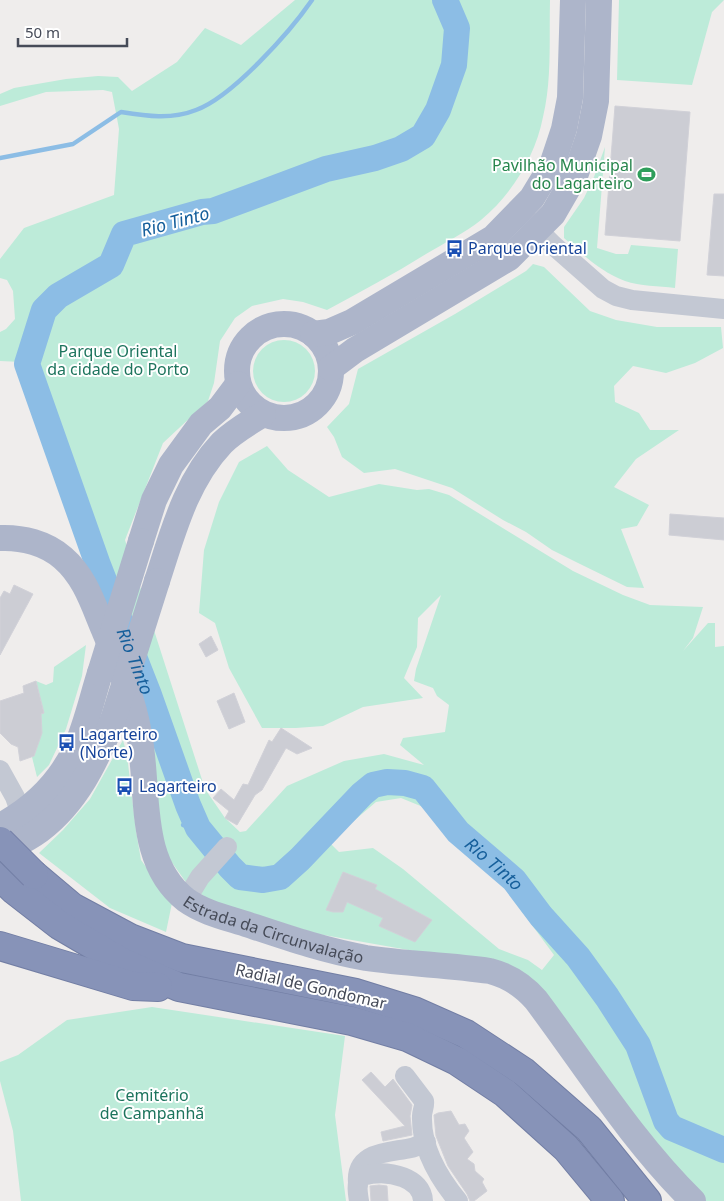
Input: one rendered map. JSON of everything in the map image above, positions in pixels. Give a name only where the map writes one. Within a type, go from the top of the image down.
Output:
[{"type":"highway","name":"Radial de Gondomar","points":[[0,841],[16,880],[59,924],[114,957],[179,987],[352,1021],[407,1037],[457,1061],[505,1093],[559,1142],[610,1201]]},
{"type":"highway","name":"Radial de Gondomar","points":[[16,880],[130,938],[182,958],[356,993],[414,1011],[466,1034],[524,1072],[588,1129],[647,1201]]},
{"type":"highway","points":[[0,946],[133,986],[179,987]]},
{"type":"main road","points":[[313,334],[330,332],[352,322],[494,238],[532,198],[552,164],[564,129],[570,98],[573,0]]},
{"type":"main road","points":[[331,368],[354,350],[509,258],[553,214],[575,176],[589,136],[596,101],[599,0]]},
{"type":"main road","points":[[286,324],[300,326],[313,334],[322,343],[329,355],[331,368],[330,382],[325,395],[316,406],[304,414],[291,418],[277,418],[263,414],[252,406],[238,384],[236,370],[239,355],[247,342],[258,332],[271,325],[286,324]]},
{"type":"main road","points":[[10,820],[57,780],[75,749],[154,500],[171,465],[201,424],[220,408],[238,384]]},
{"type":"main road","points":[[0,853],[38,831],[68,803],[84,782],[112,720],[180,511],[195,479],[222,443],[235,431],[263,414]]},
{"type":"main road","name":"Estrada da Circunvalação","points":[[0,538],[14,538],[47,547],[62,557],[75,570],[86,586],[115,656],[136,717],[142,747],[149,835],[153,851],[167,880],[186,900],[208,912],[304,943],[340,952],[365,958],[490,971],[516,981],[536,1000],[631,1131],[693,1201]]},
{"type":"street","points":[[520,211],[537,231],[603,289],[616,296],[632,300],[724,309]]},
{"type":"street","points":[[0,770],[15,797],[10,820]]},
{"type":"street","points":[[186,900],[207,868],[226,847]]},
{"type":"street","points":[[405,1076],[424,1101],[422,1115],[430,1157],[458,1201]]},
{"type":"street","points":[[358,1192],[357,1176],[359,1169],[369,1157],[413,1147],[426,1142]]},
{"type":"street","points":[[358,1192],[360,1178],[363,1176],[381,1173],[392,1174],[412,1182],[421,1192],[423,1201]]},
{"type":"green space","name":"Parque Oriental da cidade do Porto","points":[[295,0],[550,0],[550,59],[548,89],[543,117],[528,160],[521,174],[503,199],[481,220],[468,229],[327,310],[303,302],[283,299],[252,306],[235,318],[220,341],[214,383],[208,401],[163,443],[125,540],[205,789],[225,818],[240,832],[246,831],[287,786],[344,761],[384,754],[424,765],[400,745],[403,738],[445,732],[449,705],[437,696],[433,688],[414,681],[416,669],[441,595],[418,618],[417,647],[404,678],[423,698],[363,707],[323,726],[262,728],[229,668],[215,623],[199,613],[204,550],[219,502],[239,462],[267,446],[288,470],[329,497],[379,484],[417,490],[429,489],[449,495],[573,571],[623,595],[650,605],[703,607],[693,638],[683,651],[708,623],[715,623],[715,647],[724,646],[724,1201],[704,1201],[675,1171],[545,995],[431,954],[318,934],[211,901],[188,885],[168,857],[160,828],[150,752],[100,580],[22,362],[0,361],[0,332],[6,329],[15,319],[13,291],[7,280],[0,278],[0,259],[24,228],[114,195],[119,129],[112,92],[103,90],[46,92],[0,106],[0,94],[14,88],[66,79],[98,76],[118,77],[132,91],[177,62],[205,28],[241,45]],"holes":[[[401,798],[423,807],[442,828],[484,860],[554,955],[542,970],[528,960],[499,949],[403,869],[373,848],[339,852],[331,844],[336,836],[376,802]]]},
{"type":"green space","points":[[619,0],[724,0],[712,12],[692,85],[617,80]]},
{"type":"green space","points":[[605,147],[597,248],[616,254],[628,254],[631,245],[678,249],[675,288],[637,284],[616,277],[592,262],[564,238],[564,227],[584,198]]},
{"type":"green space","points":[[533,264],[544,267],[590,311],[616,320],[657,327],[721,327],[723,348],[695,363],[666,373],[633,366],[614,386],[615,402],[639,413],[650,430],[679,430],[636,459],[614,487],[649,505],[637,526],[621,529],[644,588],[627,587],[552,550],[526,532],[452,488],[395,469],[364,473],[342,457],[334,437],[327,427],[349,404],[358,369],[455,314],[526,271]]},
{"type":"green space","points":[[278,340],[290,340],[306,349],[313,359],[315,371],[313,383],[306,393],[290,402],[278,402],[267,397],[258,388],[253,377],[253,365],[258,354],[267,345]]},
{"type":"green space","points":[[86,645],[82,676],[66,729],[49,765],[37,777],[32,757],[39,740],[41,714],[44,713],[36,681],[46,685],[53,682],[54,667]]},
{"type":"green space","points":[[123,740],[127,755],[141,860],[172,903],[166,932],[110,908],[39,853],[63,830],[90,799]]},
{"type":"green space","name":"Cemitério de Campanhã","points":[[152,1007],[345,1036],[335,1115],[346,1201],[21,1201],[13,1131],[0,1081],[0,1062],[18,1055],[67,1020]]},
{"type":"building","name":"Pavilhão Municipal do Lagarteiro","points":[[615,106],[690,112],[680,241],[605,235]]},
{"type":"building","points":[[714,194],[724,194],[724,276],[707,275]]},
{"type":"building","points":[[670,514],[724,518],[724,540],[669,535]]},
{"type":"building","points":[[14,585],[33,594],[0,655],[0,598],[4,591],[10,594]]},
{"type":"building","points":[[211,636],[218,650],[206,657],[199,644]]},
{"type":"building","points":[[36,681],[44,713],[41,714],[42,733],[34,756],[20,761],[18,747],[11,744],[0,733],[0,701],[24,693],[23,686]]},
{"type":"building","points":[[234,693],[245,722],[229,729],[217,701]]},
{"type":"building","points":[[281,728],[312,748],[297,754],[286,748],[262,790],[255,795],[237,825],[225,818],[229,811],[213,798],[221,789],[234,800],[243,784],[248,785],[269,740],[272,742]]},
{"type":"building","points":[[343,872],[377,885],[375,889],[432,920],[415,942],[379,926],[383,918],[347,902],[343,912],[326,910]]},
{"type":"building","points":[[371,1072],[385,1087],[393,1079],[412,1105],[410,1116],[412,1135],[383,1141],[381,1132],[405,1126],[362,1080]]},
{"type":"building","points":[[451,1111],[459,1125],[465,1124],[469,1131],[464,1138],[473,1152],[467,1159],[474,1164],[475,1171],[484,1179],[482,1182],[487,1191],[474,1201],[470,1201],[448,1166],[436,1136],[434,1115]]},
{"type":"building","points":[[370,1186],[387,1186],[388,1201],[371,1201]]},
{"type":"waterway","points":[[0,158],[73,144],[121,112],[149,116],[168,116],[187,113],[210,103],[243,78],[259,62],[290,29],[312,0]]},
{"type":"waterway","name":"Rio Tinto","points":[[445,0],[457,28],[454,65],[438,110],[423,136],[401,149],[375,158],[326,169],[213,211],[202,212],[124,234],[111,265],[58,296],[44,310],[27,364],[98,565],[149,695],[188,805],[198,828],[230,867],[240,877],[263,880],[280,877],[373,785],[387,782],[405,783],[423,788],[458,832],[514,880],[541,916],[578,957],[638,1045],[666,1121],[672,1128],[724,1150]]},
{"type":"waterway","points":[[183,825],[198,828]]},
{"type":"place","name":"Pavilhão Municipal do Lagarteiro","points":[[647,174]]},
{"type":"place","name":"Parque Oriental","points":[[454,248]]},
{"type":"place","name":"Lagarteiro (Norte)","points":[[66,743]]},
{"type":"place","name":"Lagarteiro","points":[[125,786]]}]
